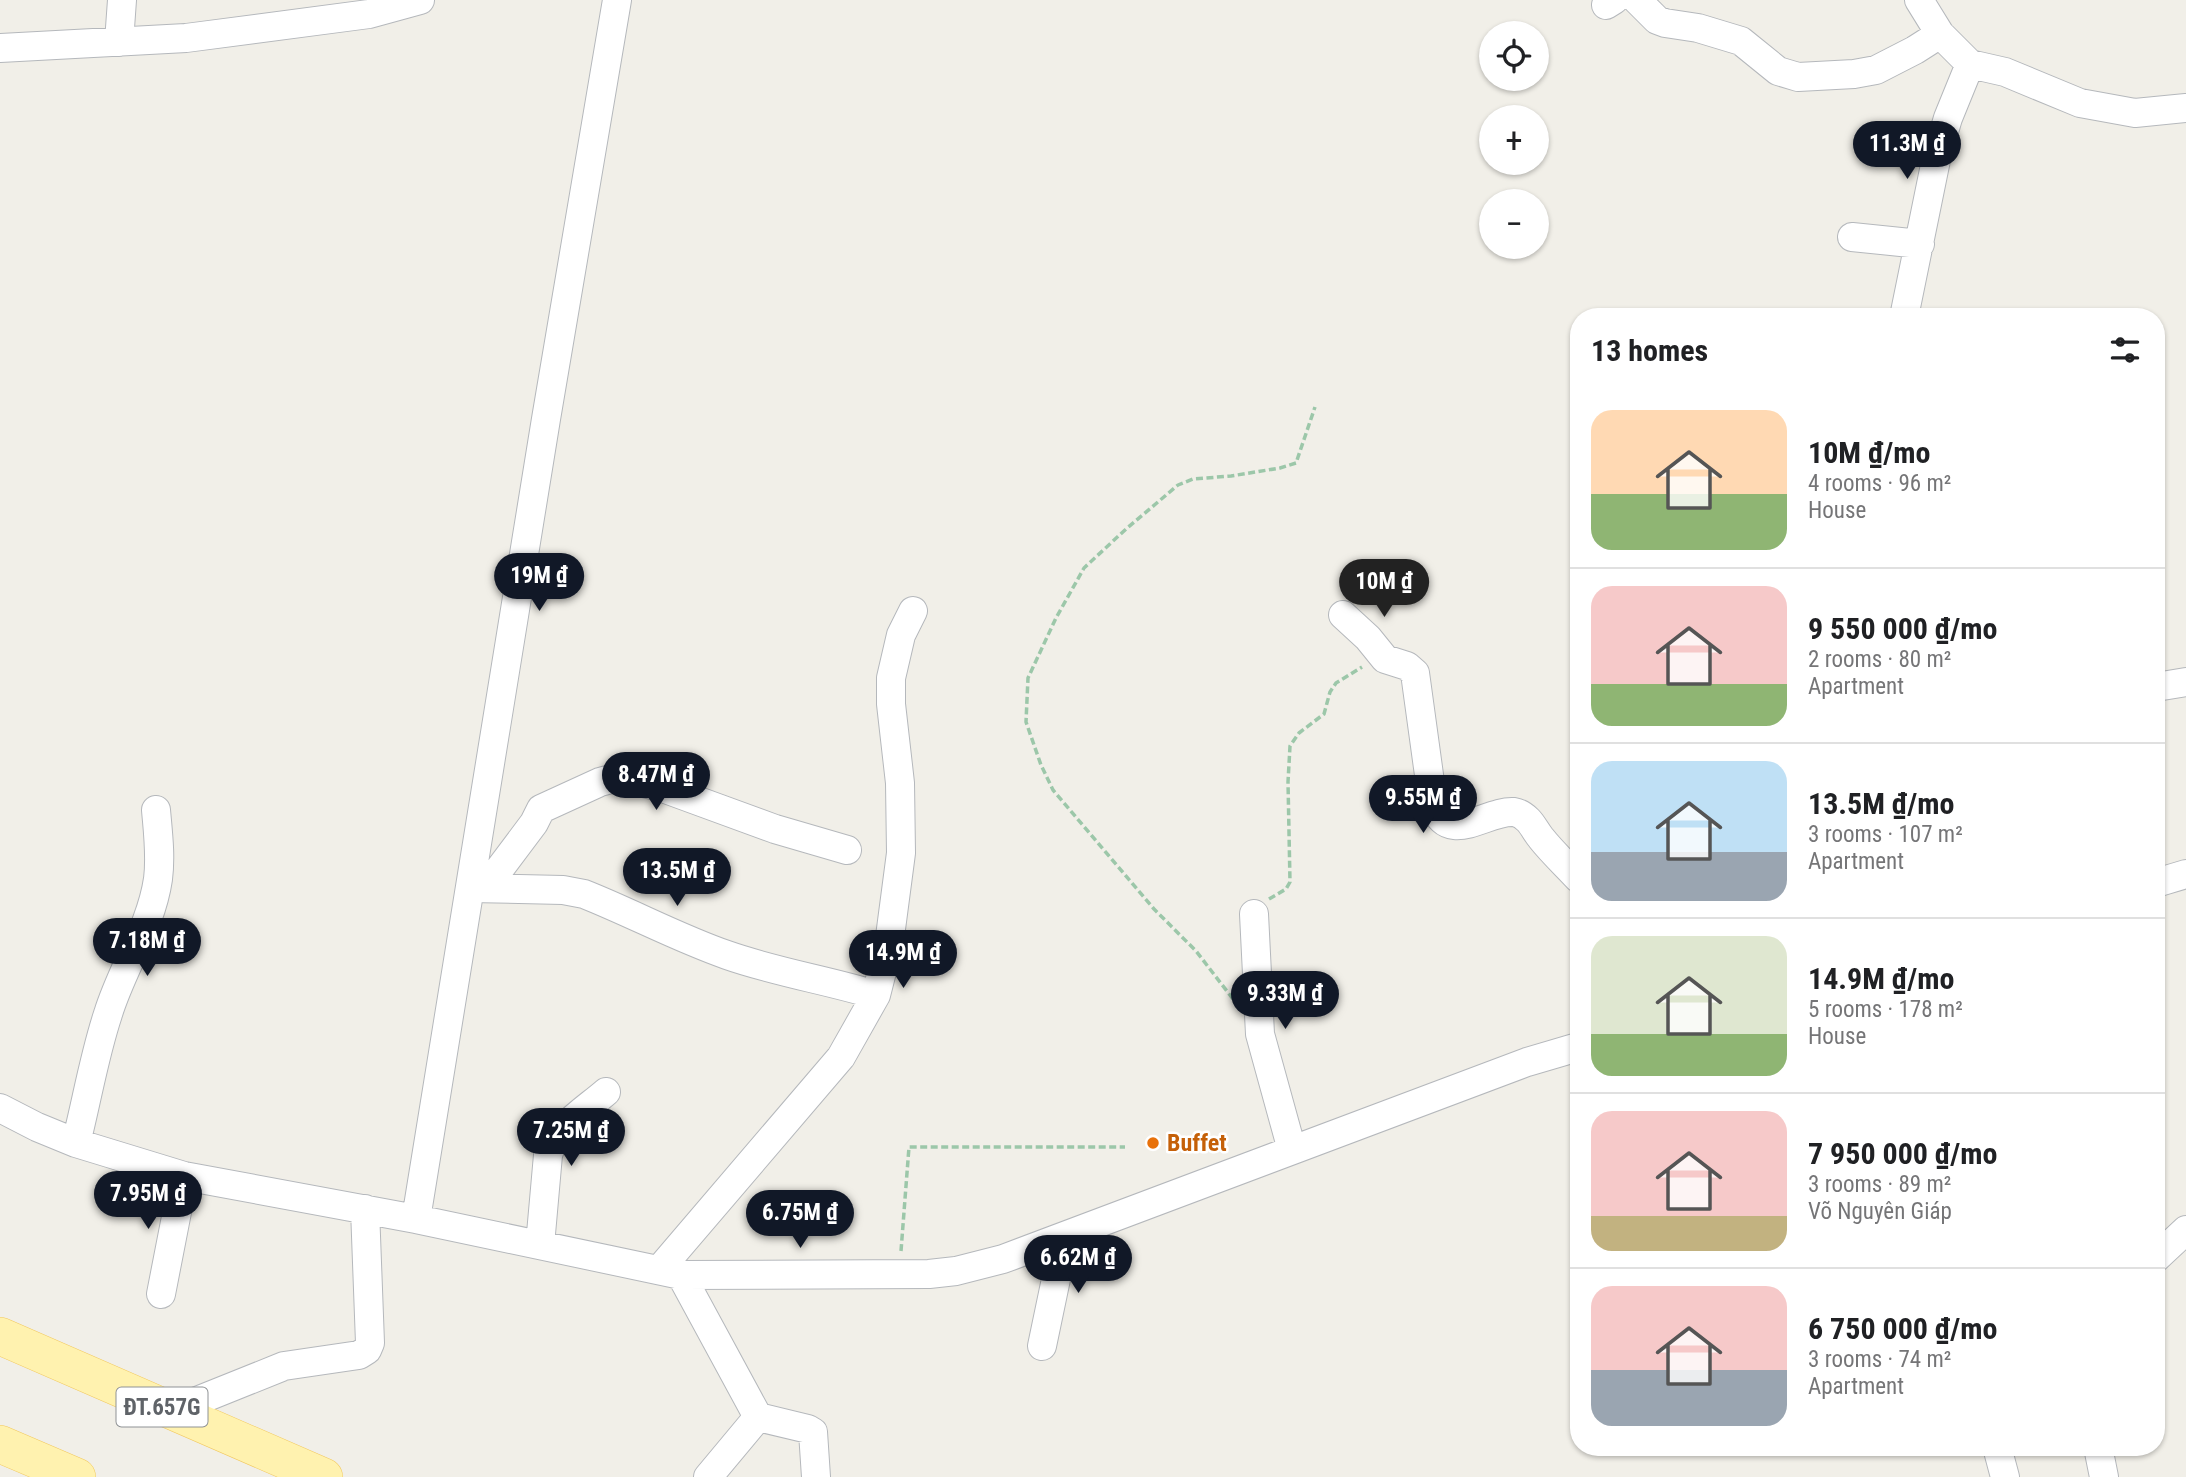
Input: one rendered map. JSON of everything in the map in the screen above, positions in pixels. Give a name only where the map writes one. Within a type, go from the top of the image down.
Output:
[{"type":"main road","name":"ĐT.657G","points":[[0,1336],[324,1477]]},
{"type":"main road","points":[[0,1444],[76,1477]]},
{"type":"street","points":[[119,42],[122,0]]},
{"type":"street","points":[[0,48],[186,38],[321,10],[369,14],[421,0]]},
{"type":"street","points":[[416,1219],[478,887],[546,419],[617,0]]},
{"type":"street","points":[[1637,0],[1657,20],[1698,28],[1741,41],[1778,71],[1798,77],[1876,70],[1940,34]]},
{"type":"street","points":[[1919,0],[1940,34],[1970,64],[2005,72],[2080,103],[2135,113],[2186,108]]},
{"type":"street","points":[[1906,308],[1937,155],[1948,118],[1970,64]]},
{"type":"street","points":[[1852,237],[1920,244]]},
{"type":"street","points":[[670,1273],[841,1057],[876,995],[889,944],[901,853],[900,783],[891,704],[891,678],[901,635],[913,611]]},
{"type":"street","points":[[1343,615],[1368,638],[1385,659],[1407,666],[1415,673],[1433,804],[1442,820],[1454,825],[1467,825],[1508,812],[1518,812],[1570,869]]},
{"type":"street","points":[[2165,686],[2186,682]]},
{"type":"street","points":[[478,887],[534,822],[541,809],[600,782],[618,777],[660,787],[775,829],[847,850]]},
{"type":"street","points":[[76,1143],[107,1016],[119,980],[137,943],[158,879],[156,810]]},
{"type":"street","points":[[2165,880],[2186,874]]},
{"type":"street","points":[[478,887],[564,890],[584,894],[725,955],[876,995]]},
{"type":"street","points":[[1254,914],[1260,1034],[1292,1150]]},
{"type":"street","points":[[0,1108],[37,1128],[76,1143],[184,1176],[416,1219],[670,1273],[929,1274],[980,1266],[1527,1062],[1570,1049]]},
{"type":"street","points":[[540,1245],[548,1155],[552,1141],[559,1131],[606,1093]]},
{"type":"street","points":[[161,1294],[184,1176]]},
{"type":"street","points":[[172,1411],[284,1366],[359,1355],[367,1350],[370,1343],[365,1209]]},
{"type":"street","points":[[2165,1250],[2186,1230]]},
{"type":"street","points":[[1042,1346],[1056,1279],[1054,1240]]},
{"type":"street","points":[[670,1273],[758,1417],[813,1432],[816,1477]]},
{"type":"street","points":[[708,1477],[758,1417]]},
{"type":"street","points":[[1999,1456],[2005,1477]]},
{"type":"street","points":[[2100,1456],[2104,1477]]},
{"type":"path","points":[[1260,1034],[1196,951],[1154,909],[1053,790],[1026,722],[1026,700],[1028,678],[1084,568],[1178,485],[1193,479],[1280,468],[1296,463],[1315,407]]},
{"type":"path","points":[[1254,914],[1254,908],[1280,893],[1290,882],[1290,746],[1299,733],[1324,715],[1330,692],[1336,683],[1348,674],[1385,659]]},
{"type":"path","points":[[899,1274],[909,1147],[1125,1147]]},
{"type":"place","name":"Buffet","points":[[1153,1143]]}]
